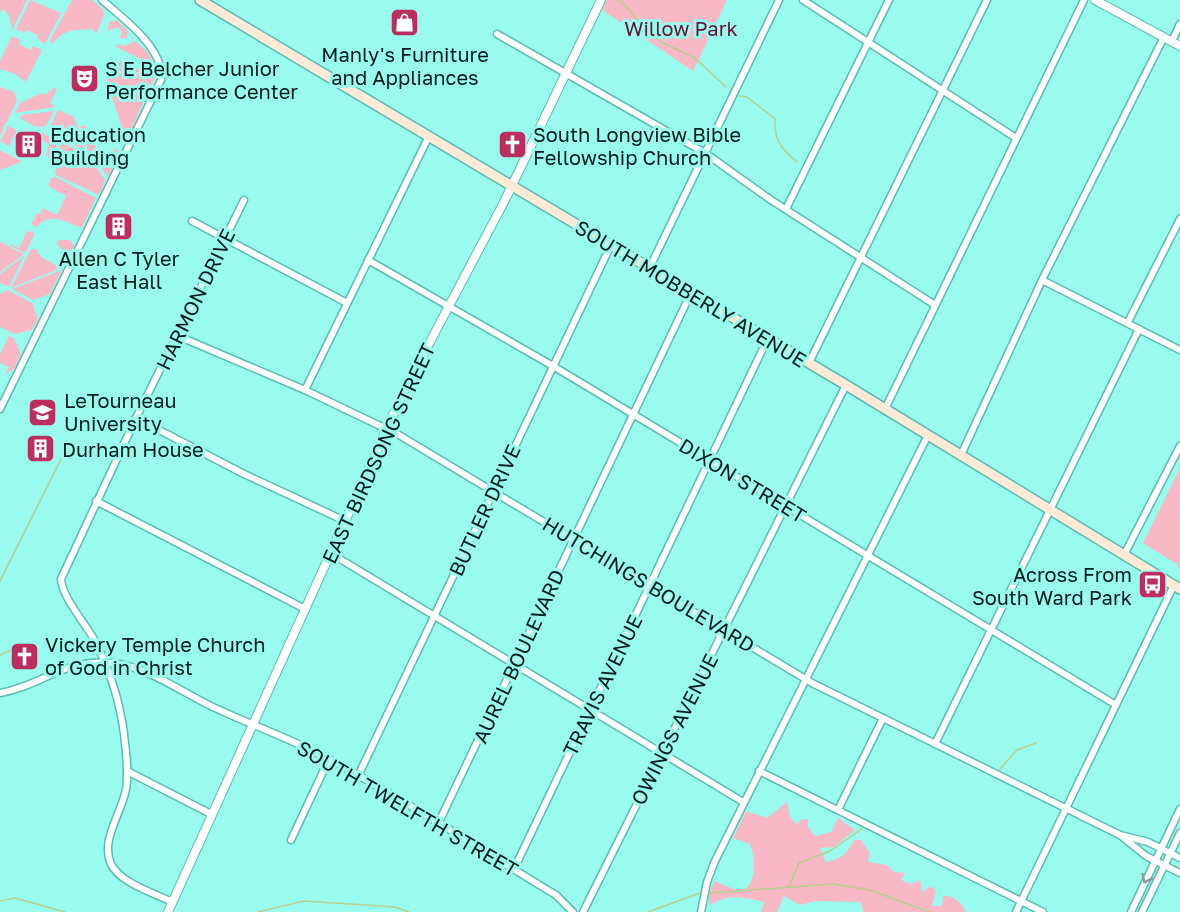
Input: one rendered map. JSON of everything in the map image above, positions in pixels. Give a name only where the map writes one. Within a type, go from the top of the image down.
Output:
[{"type":"main road","name":"SOUTH MOBBERLY AVENUE","points":[[200,0],[428,138],[768,338],[1177,587]]},
{"type":"street","points":[[0,409],[161,80],[160,64],[154,51],[102,0]]},
{"type":"street","name":"EAST BIRDSONG STREET","points":[[168,912],[387,428],[511,187],[601,0]]},
{"type":"street","points":[[649,268],[779,0]]},
{"type":"street","points":[[803,0],[1016,138]]},
{"type":"street","points":[[786,210],[889,0]]},
{"type":"street","points":[[809,363],[987,0]]},
{"type":"street","points":[[885,409],[1084,0]]},
{"type":"street","points":[[1095,0],[1180,46]]},
{"type":"street","points":[[961,455],[1042,280],[1168,39],[1180,24]]},
{"type":"street","points":[[497,34],[705,153],[786,210],[935,305]]},
{"type":"street","points":[[304,390],[428,138]]},
{"type":"street","name":"HARMON DRIVE","points":[[172,902],[121,876],[111,864],[108,842],[123,804],[127,771],[122,718],[92,635],[61,583],[63,570],[244,200]]},
{"type":"street","points":[[1128,322],[1180,219]]},
{"type":"street","points":[[192,221],[347,303]]},
{"type":"street","name":"BUTLER DRIVE","points":[[358,776],[611,245]]},
{"type":"street","name":"DIXON STREET","points":[[368,260],[554,366],[1116,705]]},
{"type":"street","points":[[1042,280],[1180,350]]},
{"type":"street","name":"AUREL BOULEVARD","points":[[438,824],[692,293]]},
{"type":"street","points":[[935,744],[1139,328]]},
{"type":"street","name":"HUTCHINGS BOULEVARD","points":[[178,336],[387,428],[805,678],[1120,835],[1161,848],[1180,858]]},
{"type":"street","name":"TRAVIS AVENUE","points":[[514,870],[768,338]]},
{"type":"street","name":"OWINGS AVENUE","points":[[583,912],[846,385]]},
{"type":"street","points":[[136,418],[242,473],[345,521]]},
{"type":"street","points":[[701,912],[708,876],[743,801],[928,435]]},
{"type":"street","points":[[1124,555],[1180,446]]},
{"type":"street","points":[[96,501],[305,609]]},
{"type":"street","points":[[330,554],[435,614],[743,801]]},
{"type":"street","points":[[1016,912],[1116,705],[1177,587]]},
{"type":"street","name":"SOUTH TWELFTH STREET","points":[[0,693],[17,689],[65,668],[104,663],[126,666],[144,672],[252,726],[329,759],[556,895],[573,912]]},
{"type":"street","points":[[838,810],[883,718]]},
{"type":"street","points":[[291,840],[329,759]]},
{"type":"street","points":[[127,771],[211,814]]},
{"type":"street","points":[[759,771],[1043,912]]},
{"type":"street","points":[[1131,912],[1180,809]]},
{"type":"street","points":[[1142,912],[1180,833]]},
{"type":"street","name":"HUTCHINGS BOULEVARD","points":[[1120,835],[1155,861],[1180,873]]},
{"type":"green space","points":[[0,0],[27,0],[12,30],[9,15],[3,9],[0,13]]},
{"type":"green space","points":[[30,0],[61,13],[45,44],[37,39],[38,35],[16,29]]},
{"type":"green space","points":[[72,0],[92,0],[103,9],[104,16],[96,34],[91,27],[89,30],[72,30],[60,36],[52,44],[50,40]]},
{"type":"green space","name":"Willow Park","points":[[607,0],[727,0],[693,71],[602,10]]},
{"type":"green space","points":[[117,20],[128,31],[127,38],[120,38],[122,32],[118,27],[108,31],[109,22]]},
{"type":"green space","points":[[12,36],[21,40],[19,44],[31,50],[33,46],[42,50],[26,82],[13,73],[0,69],[0,61]]},
{"type":"green space","points":[[136,41],[149,54],[155,66],[116,47],[117,44],[124,46]]},
{"type":"green space","points":[[120,60],[155,77],[126,141],[121,136],[122,127],[107,78],[114,76]]},
{"type":"green space","points":[[0,87],[14,92],[17,101],[0,136]]},
{"type":"green space","points":[[54,88],[57,89],[50,103],[56,107],[15,113],[20,103],[42,93],[45,95]]},
{"type":"green space","points":[[58,110],[74,117],[85,150],[55,136],[50,127]]},
{"type":"green space","points":[[54,111],[46,126],[36,127],[20,118],[22,115]]},
{"type":"green space","points":[[85,125],[96,147],[111,155],[115,148],[119,153],[108,177],[88,150],[80,127]]},
{"type":"green space","points":[[8,126],[17,130],[9,146],[0,141]]},
{"type":"green space","points":[[41,132],[54,139],[60,156],[55,154],[53,159],[46,156],[49,144],[38,139]]},
{"type":"green space","points":[[57,140],[88,155],[105,180],[99,195],[56,175],[55,172],[62,156]]},
{"type":"green space","points":[[0,150],[21,161],[21,162],[0,170]]},
{"type":"green space","points":[[55,177],[96,198],[82,228],[52,218],[36,227],[31,224],[43,208],[57,215],[66,196],[48,186],[51,178]]},
{"type":"green space","points":[[27,231],[33,232],[34,235],[25,253],[0,240],[19,248]]},
{"type":"green space","points":[[59,240],[70,240],[74,246],[72,250],[64,252],[57,243]]},
{"type":"green space","points":[[0,242],[24,254],[0,272]]},
{"type":"green space","points":[[31,249],[36,249],[41,257],[61,268],[11,288]]},
{"type":"green space","points":[[24,256],[9,287],[0,283],[0,274]]},
{"type":"green space","points":[[62,270],[50,294],[33,300],[12,289]]},
{"type":"green space","points":[[8,290],[32,303],[38,319],[32,330],[15,334],[0,327],[0,294]]},
{"type":"green space","points":[[9,336],[14,338],[21,354],[14,369],[5,374],[9,367],[0,363],[0,354]]},
{"type":"green space","points":[[1180,462],[1180,570],[1178,565],[1143,543],[1179,470]]},
{"type":"green space","points":[[787,802],[790,817],[797,824],[802,819],[808,819],[808,827],[815,836],[831,832],[838,818],[855,830],[834,847],[820,848],[826,862],[843,855],[854,840],[861,840],[870,853],[868,862],[887,865],[894,872],[905,873],[901,880],[910,884],[920,880],[922,892],[931,886],[936,891],[932,906],[942,906],[943,896],[947,896],[957,900],[966,912],[863,912],[861,902],[815,901],[800,905],[784,896],[777,912],[761,912],[764,902],[742,898],[722,899],[709,906],[709,896],[714,881],[734,889],[746,889],[752,879],[754,861],[750,844],[733,838],[746,811],[767,818]]},
{"type":"waterway","points":[[618,0],[649,33],[661,42],[695,58],[726,87]]},
{"type":"waterway","points":[[739,96],[747,97],[775,119],[777,139],[797,162]]},
{"type":"waterway","points":[[0,581],[68,445]]},
{"type":"waterway","points":[[0,655],[11,650]]},
{"type":"waterway","points":[[999,770],[1017,750],[1036,743]]},
{"type":"waterway","points":[[788,888],[799,863],[830,851],[863,828]]},
{"type":"waterway","points":[[710,893],[833,884],[870,890],[930,912]]},
{"type":"waterway","points":[[648,912],[700,893]]},
{"type":"waterway","points":[[0,901],[15,898],[65,912]]},
{"type":"waterway","points":[[258,912],[304,901],[395,907],[409,912]]},
{"type":"place","name":"Manly's Furniture and Appliances","points":[[405,23]]},
{"type":"place","name":"S E Belcher Junior Performance Center","points":[[84,79]]},
{"type":"place","name":"Education Building","points":[[29,145]]},
{"type":"place","name":"South Longview Bible Fellowship Church","points":[[512,145]]},
{"type":"place","name":"Allen C Tyler East Hall","points":[[119,227]]},
{"type":"place","name":"LeTourneau University","points":[[43,412]]},
{"type":"place","name":"Durham House","points":[[41,449]]},
{"type":"place","name":"Across From South Ward Park","points":[[1153,585]]},
{"type":"place","name":"Vickery Temple Church of God in Christ","points":[[24,656]]}]
